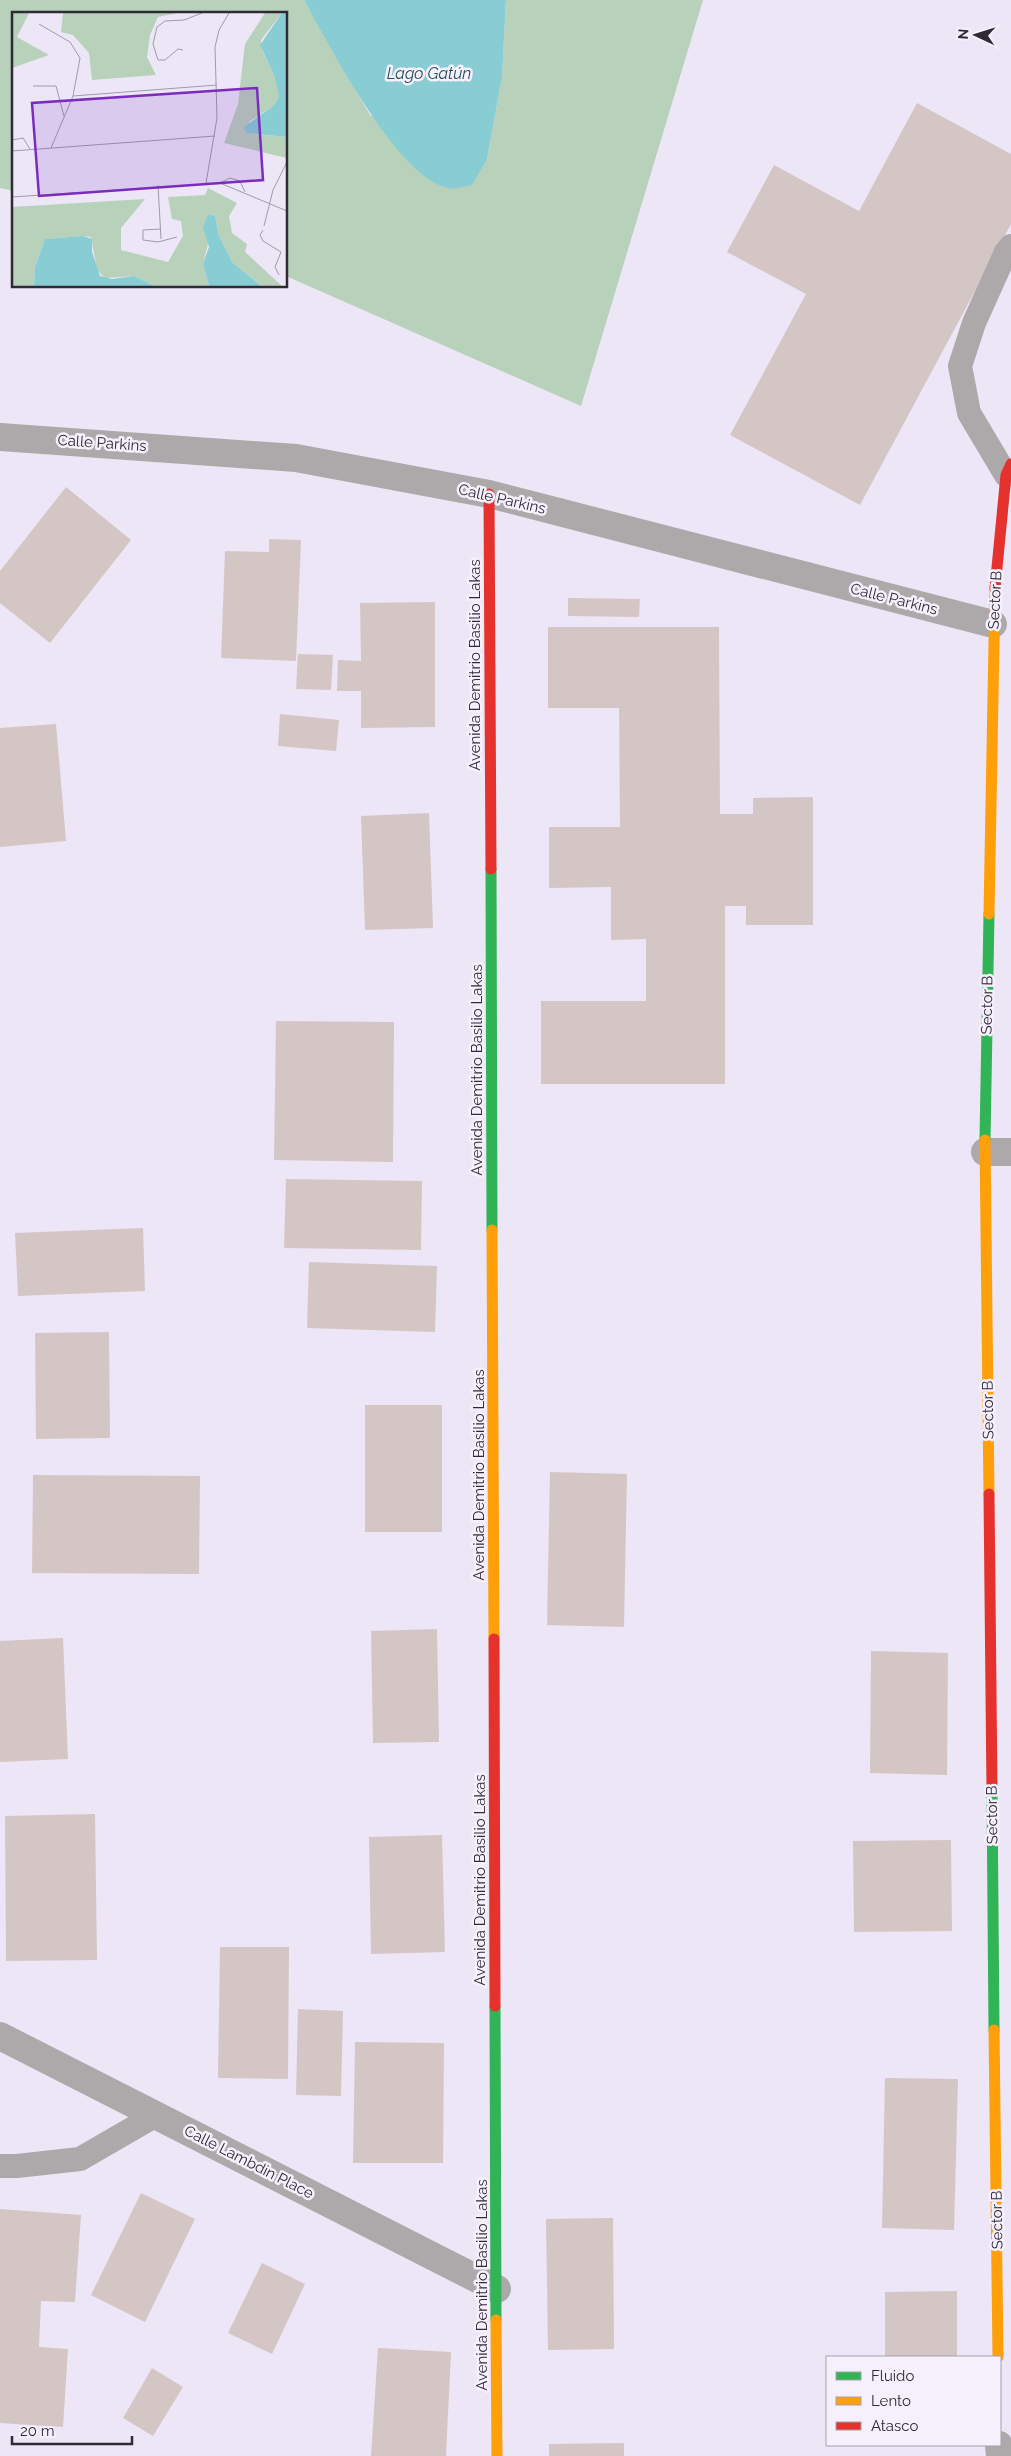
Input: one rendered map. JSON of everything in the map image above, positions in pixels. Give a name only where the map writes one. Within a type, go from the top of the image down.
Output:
[{"type":"street","name":"Calle Parkins","points":[[0,437],[296,458],[489,494],[993,624]]},
{"type":"street","name":"Sector B","points":[[998,2356],[998,1152],[993,624],[998,546],[1008,470]]},
{"type":"street","name":"Avenida Demitrio Basilio Lakas","points":[[489,494],[498,2290],[497,2456]]},
{"type":"street","name":"Calle Lambdin Place","points":[[0,2036],[498,2290]]},
{"type":"lane","points":[[1008,470],[969,413],[960,366],[974,323],[1006,252],[1011,246]]},
{"type":"lane","points":[[0,2166],[80,2159],[156,2115]]},
{"type":"green space","points":[[0,0],[304,0],[370,115],[487,159],[502,77],[506,0],[703,0],[581,406],[288,277],[288,12],[12,12],[12,191],[0,188]]},
{"type":"water","name":"Lago Gatún","points":[[304,0],[506,0],[502,77],[487,159],[472,185],[449,188],[429,179],[408,161],[387,137],[367,108],[347,77]]},
{"type":"building","points":[[917,103],[1011,154],[1011,224],[860,505],[730,435],[806,294],[727,252],[774,165],[859,211]]},
{"type":"building","points":[[66,487],[131,540],[50,643],[0,603],[0,571]]},
{"type":"building","points":[[269,539],[301,540],[296,661],[221,658],[225,551],[269,552]]},
{"type":"building","points":[[568,598],[640,599],[639,617],[568,616]]},
{"type":"building","points":[[435,602],[435,727],[361,728],[361,691],[337,691],[338,660],[361,661],[360,603]]},
{"type":"building","points":[[548,627],[719,627],[720,814],[753,814],[753,798],[813,797],[813,925],[746,925],[746,906],[725,906],[725,1084],[541,1084],[541,1001],[646,1001],[646,939],[611,940],[611,887],[549,888],[549,827],[620,827],[619,708],[548,708]]},
{"type":"building","points":[[298,654],[333,655],[331,690],[296,689]]},
{"type":"building","points":[[280,714],[339,720],[336,751],[278,746]]},
{"type":"building","points":[[56,724],[66,841],[0,847],[0,728]]},
{"type":"building","points":[[429,813],[433,928],[365,930],[361,816]]},
{"type":"building","points":[[276,1021],[394,1022],[393,1162],[274,1160]]},
{"type":"building","points":[[286,1179],[422,1181],[421,1250],[284,1248]]},
{"type":"building","points":[[143,1228],[145,1291],[18,1296],[15,1233]]},
{"type":"building","points":[[309,1262],[437,1266],[435,1332],[307,1328]]},
{"type":"building","points":[[109,1332],[110,1438],[36,1439],[35,1333]]},
{"type":"building","points":[[365,1405],[442,1405],[442,1532],[365,1532]]},
{"type":"building","points":[[550,1472],[627,1474],[624,1627],[547,1625]]},
{"type":"building","points":[[33,1475],[200,1476],[199,1574],[32,1573]]},
{"type":"building","points":[[437,1629],[439,1742],[373,1743],[371,1631]]},
{"type":"building","points":[[63,1638],[68,1759],[0,1762],[0,1641]]},
{"type":"building","points":[[871,1651],[948,1653],[947,1775],[870,1773]]},
{"type":"building","points":[[95,1814],[97,1960],[6,1961],[5,1816]]},
{"type":"building","points":[[442,1835],[445,1952],[371,1954],[369,1837]]},
{"type":"building","points":[[951,1840],[952,1931],[854,1932],[853,1841]]},
{"type":"building","points":[[220,1947],[289,1947],[288,2079],[218,2078]]},
{"type":"building","points":[[298,2009],[343,2011],[341,2096],[296,2095]]},
{"type":"building","points":[[355,2042],[444,2043],[443,2163],[353,2163]]},
{"type":"building","points":[[885,2078],[958,2079],[954,2230],[882,2228]]},
{"type":"building","points":[[141,2193],[195,2219],[145,2322],[91,2295]]},
{"type":"building","points":[[0,2209],[81,2215],[75,2302],[41,2301],[39,2347],[68,2349],[63,2427],[0,2423]]},
{"type":"building","points":[[613,2218],[614,2349],[548,2350],[546,2219]]},
{"type":"building","points":[[262,2263],[305,2284],[272,2354],[228,2333]]},
{"type":"building","points":[[957,2291],[957,2356],[885,2356],[885,2292]]},
{"type":"building","points":[[378,2348],[451,2352],[446,2456],[371,2456]]},
{"type":"building","points":[[152,2368],[183,2387],[153,2436],[123,2418]]},
{"type":"building","points":[[624,2443],[624,2456],[549,2456],[549,2444]]},
{"type":"traffic: fast","points":[[491,869],[492,1230]]},
{"type":"traffic: fast","points":[[985,1140],[989,914]]},
{"type":"traffic: fast","points":[[992,1791],[994,2030]]},
{"type":"traffic: fast","points":[[495,2006],[496,2320]]},
{"type":"traffic: slow","points":[[989,914],[995,588]]},
{"type":"traffic: slow","points":[[985,1140],[989,1494]]},
{"type":"traffic: slow","points":[[492,1230],[494,1639]]},
{"type":"traffic: slow","points":[[994,2030],[998,2356]]},
{"type":"traffic: slow","points":[[496,2320],[497,2456]]},
{"type":"traffic: jam","points":[[995,588],[1006,475],[1011,464]]},
{"type":"traffic: jam","points":[[489,494],[491,869]]},
{"type":"traffic: jam","points":[[989,1494],[992,1791]]},
{"type":"traffic: jam","points":[[494,1639],[495,2006]]}]
